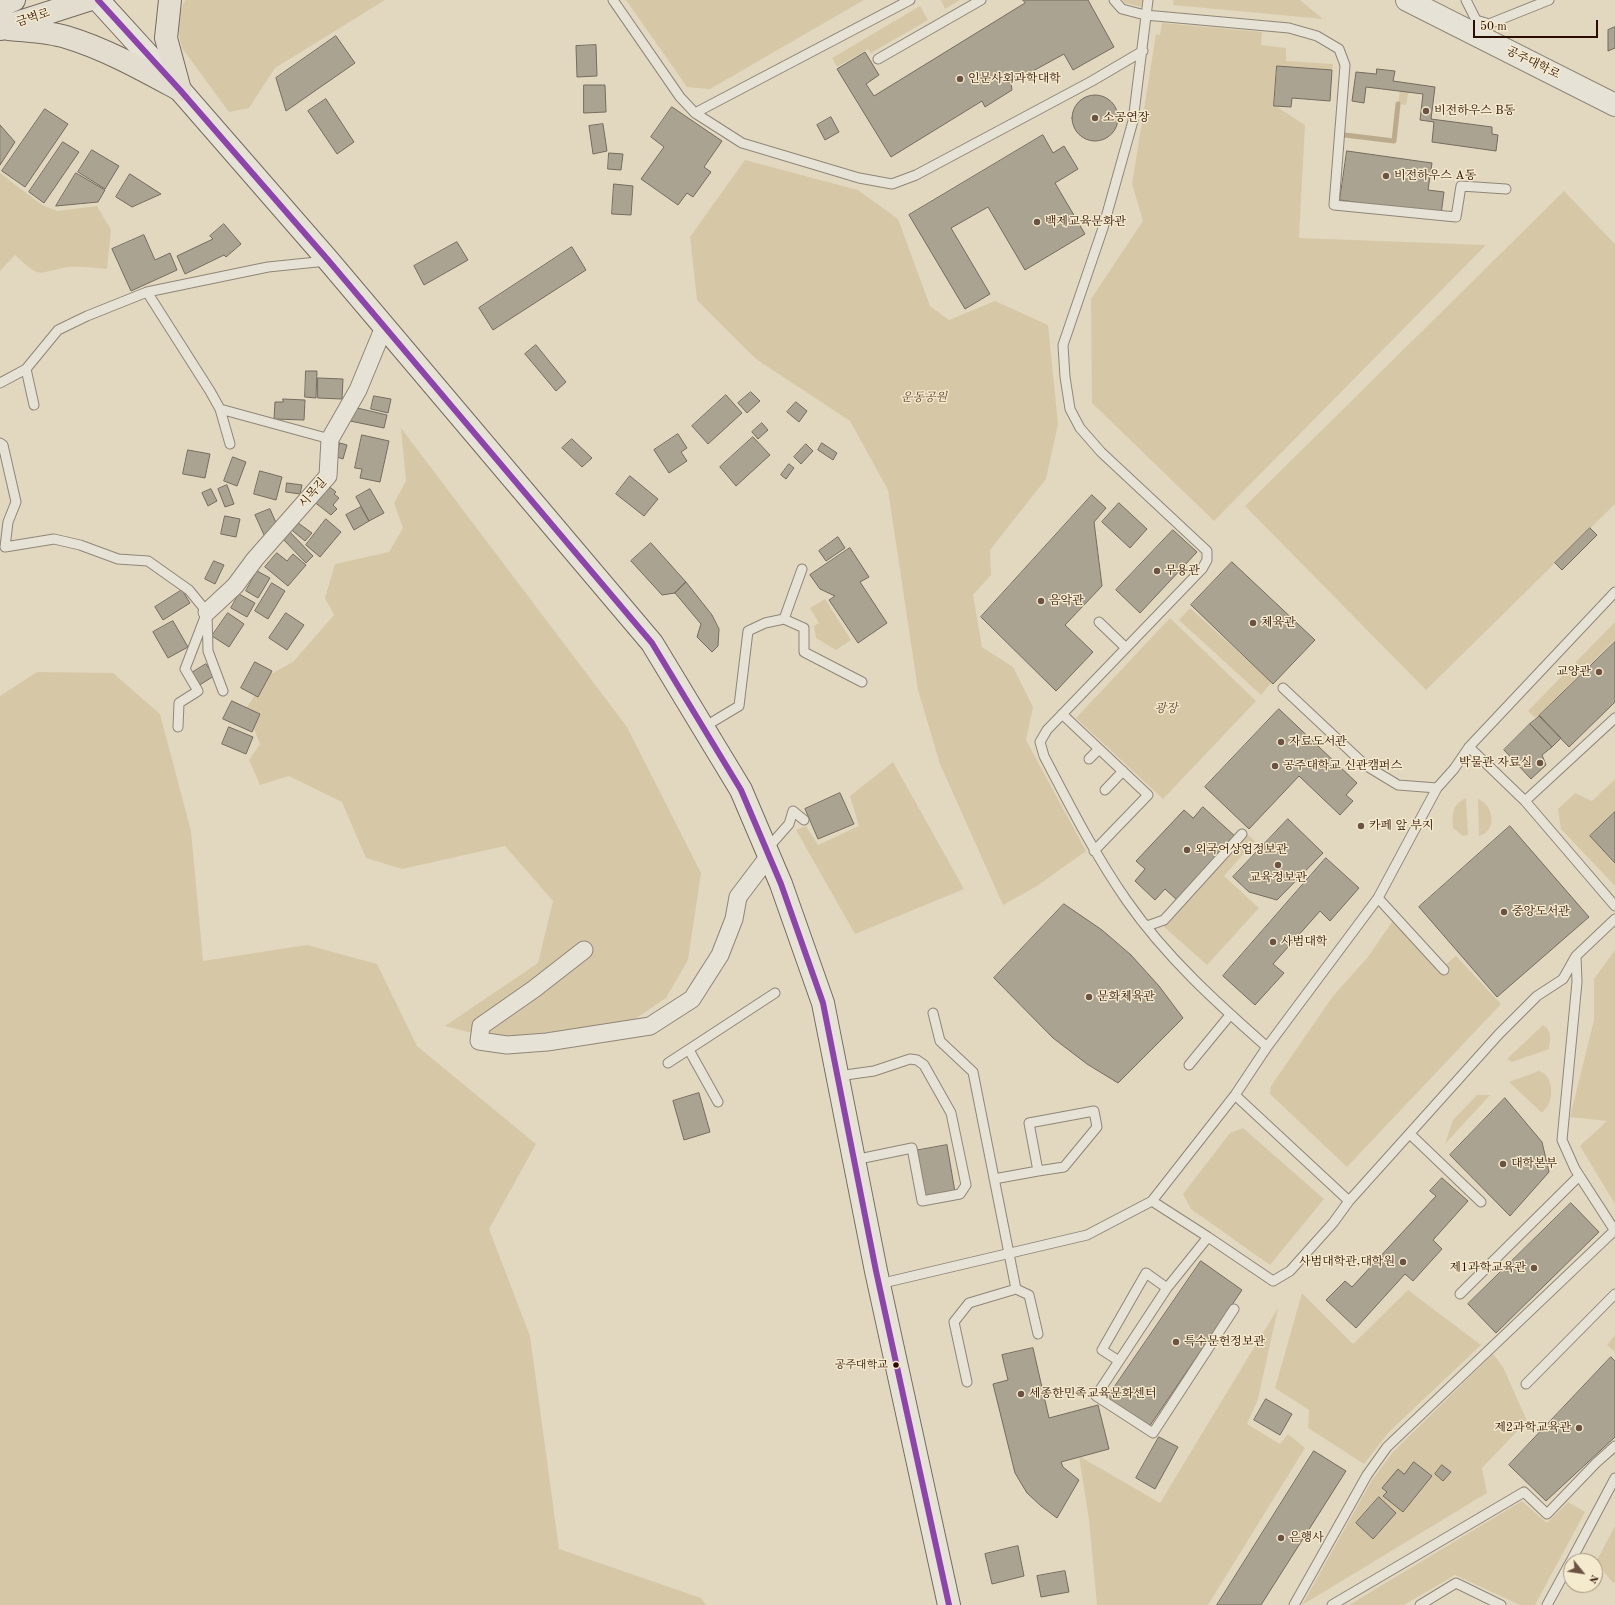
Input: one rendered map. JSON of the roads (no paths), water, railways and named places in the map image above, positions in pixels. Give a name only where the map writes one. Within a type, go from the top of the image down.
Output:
[{"type":"main road","name":"금벽로","points":[[0,6],[14,0]]},
{"type":"main road","name":"금벽로","points":[[1,28],[88,0]]},
{"type":"main road","points":[[98,0],[180,90],[328,260],[652,643],[704,727],[740,790],[781,884],[823,1003],[879,1284],[949,1605]]},
{"type":"main road","points":[[170,0],[166,38],[180,90]]},
{"type":"main road","name":"공주대학로","points":[[1407,0],[1615,105]]},
{"type":"main road","points":[[1,28],[64,36],[88,44],[135,65],[180,90]]},
{"type":"street","name":"시목길","points":[[207,612],[235,586],[255,558],[328,476],[330,439],[358,390],[384,327]]},
{"type":"street","points":[[584,950],[534,989],[481,1026],[479,1040],[507,1045],[547,1042],[650,1026],[692,1000],[720,955],[734,919],[738,897],[767,853]]},
{"type":"lane","points":[[613,0],[680,97],[695,113],[742,143],[859,178],[892,184],[923,171],[1092,81],[1142,51]]},
{"type":"lane","points":[[695,113],[910,0]]},
{"type":"lane","points":[[878,59],[981,0]]},
{"type":"lane","points":[[1114,0],[1122,9],[1145,15],[1289,28],[1317,36],[1339,49],[1345,65],[1334,205],[1456,218],[1461,186],[1506,189]]},
{"type":"lane","points":[[1148,0],[1133,121],[1103,228],[1063,345],[1065,377],[1070,409],[1080,428],[1104,455],[1207,551],[1207,560],[1202,569],[1047,730],[1040,742],[1044,756],[1094,851],[1128,902],[1196,984],[1267,1047]]},
{"type":"lane","points":[[1466,0],[1476,20],[1489,24],[1548,0]]},
{"type":"lane","points":[[0,383],[26,369],[58,330],[87,316],[147,292],[268,267],[328,260]]},
{"type":"lane","points":[[147,292],[220,409],[230,444]]},
{"type":"lane","points":[[26,369],[34,405]]},
{"type":"lane","points":[[220,409],[330,439]]},
{"type":"lane","points":[[0,443],[3,446],[16,502],[8,522],[4,547],[54,539],[80,545],[118,559],[148,561],[189,590],[207,612],[208,651],[223,691]]},
{"type":"lane","points":[[784,619],[802,569]]},
{"type":"lane","points":[[879,1284],[1087,1234],[1152,1201],[1235,1095],[1267,1047],[1378,898],[1437,788],[1454,769],[1469,747],[1615,592]]},
{"type":"lane","points":[[178,727],[179,703],[198,691],[185,669],[207,612]]},
{"type":"lane","points":[[704,727],[740,706],[748,631],[765,623],[784,619],[804,628],[804,652],[862,682]]},
{"type":"lane","points":[[1099,622],[1126,648]]},
{"type":"lane","points":[[1283,688],[1366,765],[1398,785],[1437,788]]},
{"type":"lane","points":[[1062,714],[1148,795],[1094,851]]},
{"type":"lane","points":[[1525,802],[1615,718]]},
{"type":"lane","points":[[1469,747],[1525,802],[1615,906]]},
{"type":"lane","points":[[1089,759],[1099,749]]},
{"type":"lane","points":[[1105,790],[1123,771]]},
{"type":"lane","points":[[767,853],[789,824],[793,811],[804,820]]},
{"type":"lane","points":[[1147,926],[1164,920],[1242,834]]},
{"type":"lane","points":[[1378,898],[1444,970]]},
{"type":"lane","points":[[1152,1201],[1273,1281],[1290,1271],[1333,1223],[1349,1201],[1499,1034],[1537,996],[1563,979],[1576,956],[1615,919]]},
{"type":"lane","points":[[1294,1605],[1367,1475],[1387,1446],[1615,1231],[1579,1176],[1562,1140],[1577,982],[1576,956]]},
{"type":"lane","points":[[668,1063],[776,993]]},
{"type":"lane","points":[[933,1013],[940,1041],[973,1072],[1016,1289]]},
{"type":"lane","points":[[1190,1065],[1230,1015]]},
{"type":"lane","points":[[689,1050],[718,1102]]},
{"type":"lane","points":[[838,1076],[874,1071],[910,1059],[917,1060],[924,1065],[951,1113],[966,1185],[960,1194],[922,1202],[912,1148],[854,1160]]},
{"type":"lane","points":[[1235,1095],[1349,1201]]},
{"type":"lane","points":[[994,1179],[1038,1171],[1064,1166],[1097,1127],[1094,1111],[1029,1123],[1038,1171]]},
{"type":"lane","points":[[1410,1134],[1482,1202]]},
{"type":"lane","points":[[1460,1294],[1579,1176]]},
{"type":"lane","points":[[1208,1237],[1167,1288],[1096,1396],[1153,1433],[1234,1309]]},
{"type":"lane","points":[[1119,1361],[1102,1350],[1146,1273],[1167,1288]]},
{"type":"lane","points":[[967,1382],[954,1322],[969,1303],[1016,1289],[1029,1295],[1038,1334]]},
{"type":"lane","points":[[1526,1384],[1615,1294]]},
{"type":"lane","points":[[1332,1605],[1524,1492],[1547,1514],[1596,1463],[1615,1446]]},
{"type":"lane","points":[[1575,1553],[1615,1478]]},
{"type":"lane","points":[[1547,1605],[1563,1576]]},
{"type":"lane","points":[[1420,1605],[1456,1583],[1501,1605]]},
{"type":"waterway","points":[[1345,135],[1394,141],[1398,104]]},
{"type":"place","name":"인문사회과학대학","points":[[960,79]]},
{"type":"place","name":"비전하우스 B동","points":[[1426,111]]},
{"type":"place","name":"소공연장","points":[[1095,118]]},
{"type":"place","name":"비전하우스 A동","points":[[1386,176]]},
{"type":"place","name":"백제교육문화관","points":[[1037,222]]},
{"type":"place","name":"무용관","points":[[1157,571]]},
{"type":"place","name":"음악관","points":[[1041,601]]},
{"type":"place","name":"체육관","points":[[1253,623]]},
{"type":"place","name":"교양관","points":[[1599,672]]},
{"type":"place","name":"자료도서관","points":[[1281,742]]},
{"type":"place","name":"박물관 자료실","points":[[1540,763]]},
{"type":"place","name":"공주대학교 신관캠퍼스","points":[[1275,766]]},
{"type":"place","name":"카페 앞 부지","points":[[1361,826]]},
{"type":"place","name":"외국어상업정보관","points":[[1187,850]]},
{"type":"place","name":"교육정보관","points":[[1278,865]]},
{"type":"place","name":"중앙도서관","points":[[1504,912]]},
{"type":"place","name":"사범대학","points":[[1273,942]]},
{"type":"place","name":"문화체육관","points":[[1089,997]]},
{"type":"place","name":"대학본부","points":[[1503,1164]]},
{"type":"place","name":"사범대학관,대학원","points":[[1403,1262]]},
{"type":"place","name":"제1과학교육관","points":[[1534,1268]]},
{"type":"place","name":"특수문헌정보관","points":[[1176,1342]]},
{"type":"place","name":"공주대학교","points":[[896,1365]]},
{"type":"place","name":"세종한민족교육문화센터","points":[[1021,1394]]},
{"type":"place","name":"제2과학교육관","points":[[1579,1428]]},
{"type":"place","name":"은행사","points":[[1281,1538]]},
{"type":"park label","name":"운동공원","points":[[924,398]]},
{"type":"park label","name":"광장","points":[[1166,709]]}]
